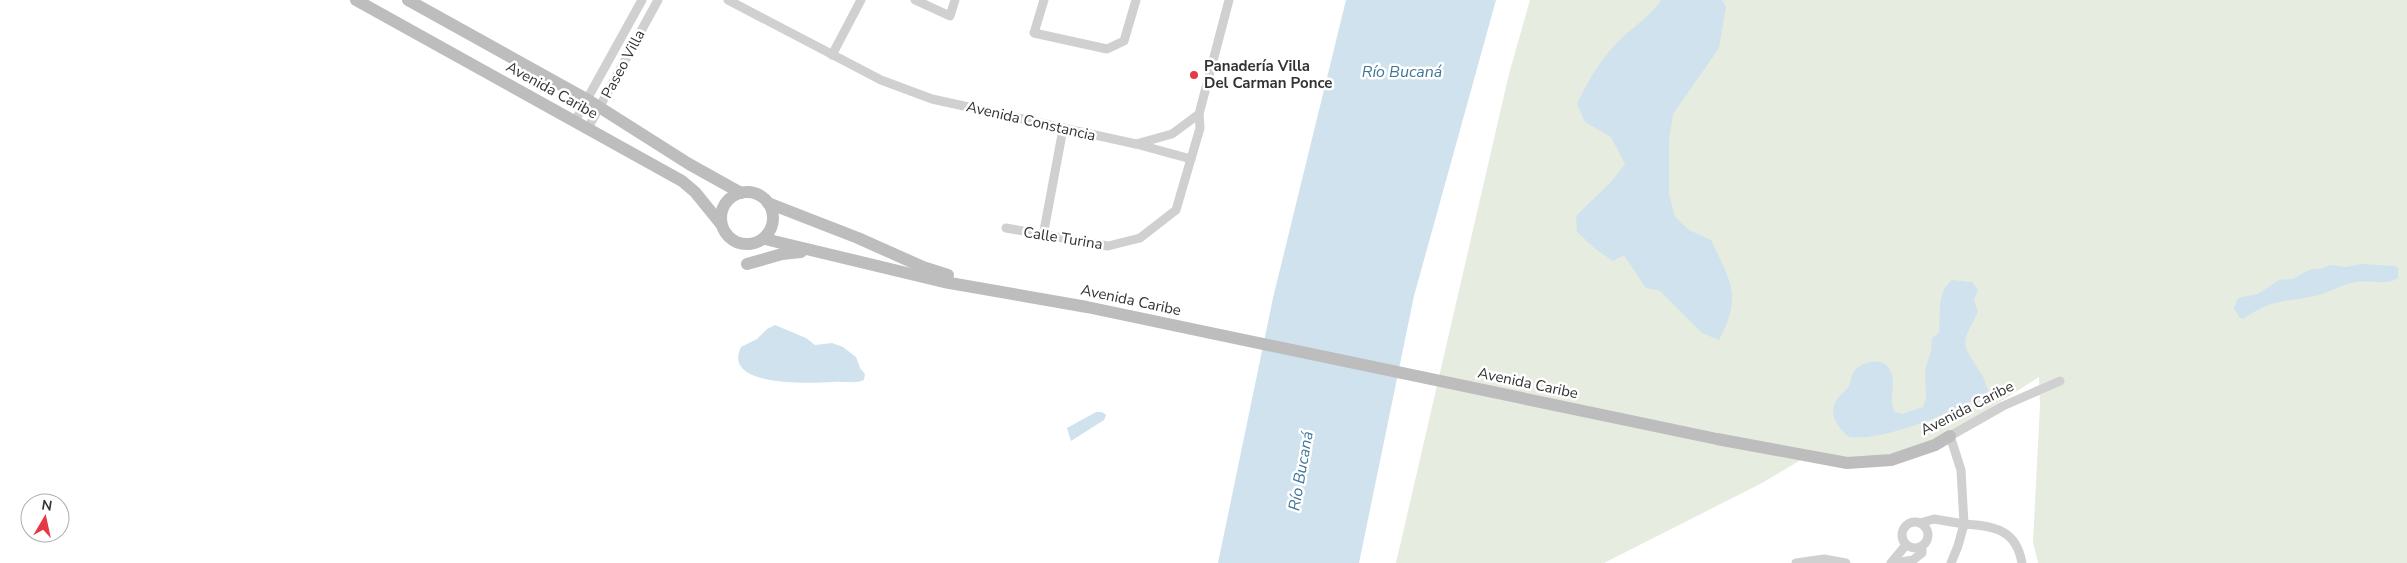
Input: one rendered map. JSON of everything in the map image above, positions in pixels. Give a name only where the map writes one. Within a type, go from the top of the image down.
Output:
[{"type":"street","name":"Avenida Caribe","points":[[356,0],[682,181],[695,192],[721,224]]},
{"type":"street","name":"Avenida Caribe","points":[[408,0],[588,100],[689,164],[741,193]]},
{"type":"street","name":"Paseo Villa","points":[[575,121],[642,0]]},
{"type":"street","name":"Paseo Villa","points":[[588,128],[658,0]]},
{"type":"street","name":"Avenida Constancia","points":[[728,0],[881,80],[932,99],[1136,144],[1191,159]]},
{"type":"street","points":[[832,55],[861,0]]},
{"type":"street","points":[[915,0],[950,16],[955,0]]},
{"type":"street","points":[[1044,0],[1034,32],[1107,49],[1124,41],[1136,0]]},
{"type":"street","points":[[1191,159],[1200,128],[1198,114],[1229,0]]},
{"type":"street","points":[[1136,144],[1172,134],[1198,114]]},
{"type":"street","points":[[1043,236],[1063,129]]},
{"type":"street","name":"Calle Turina","points":[[1006,228],[1108,246],[1140,238],[1176,210],[1191,159]]},
{"type":"street","points":[[741,193],[756,194],[768,203],[772,210],[773,225],[764,239],[749,244],[741,244],[726,235],[721,224],[723,208],[727,201],[741,193]]},
{"type":"street","name":"Avenida Caribe","points":[[768,203],[858,238],[923,267],[976,286]]},
{"type":"street","name":"Avenida Caribe","points":[[764,239],[811,252],[944,282],[976,286],[1179,326],[1717,439],[1848,463],[1892,460],[1936,445],[2003,406],[2060,381]]},
{"type":"street","points":[[747,264],[782,254],[811,252]]},
{"type":"street","points":[[1950,436],[1961,470],[1964,524],[1960,541],[1950,563]]},
{"type":"street","points":[[1920,523],[1928,532],[1927,540],[1922,546],[1914,548],[1906,545],[1902,537],[1904,528],[1911,522],[1920,523],[1934,519],[1986,526],[2005,532],[2013,539],[2022,563]]},
{"type":"street","points":[[1891,563],[1906,545]]},
{"type":"street","points":[[1895,563],[1917,558],[1922,553],[1922,546]]},
{"type":"street","points":[[1796,563],[1824,559],[1846,563]]},
{"type":"shaded area","points":[[1530,0],[2407,0],[2407,563],[2038,563],[2033,542],[2040,405],[2039,377],[1933,444],[1908,452],[1852,459],[1814,452],[1762,483],[1604,563],[1396,563],[1509,74]]},
{"type":"water","name":"Río Bucaná","points":[[1346,0],[1496,0],[1414,296],[1359,563],[1218,563],[1273,298]]},
{"type":"water","points":[[1661,0],[1722,0],[1726,7],[1719,48],[1673,114],[1669,141],[1669,194],[1675,217],[1689,230],[1711,240],[1724,267],[1731,288],[1731,311],[1719,340],[1702,333],[1660,291],[1646,288],[1624,255],[1613,261],[1577,232],[1576,216],[1612,181],[1625,164],[1611,137],[1585,122],[1577,104],[1592,76],[1610,50],[1649,15]]},
{"type":"water","points":[[2362,264],[2394,266],[2398,268],[2398,278],[2388,282],[2351,283],[2319,295],[2263,307],[2243,319],[2240,318],[2234,308],[2238,298],[2258,294],[2279,280],[2293,279],[2311,269],[2321,269],[2330,265],[2345,267]]},
{"type":"water","points":[[1952,280],[1972,282],[1978,290],[1974,300],[1978,312],[1968,331],[1965,343],[1969,355],[1982,375],[1989,391],[1960,407],[1901,430],[1882,435],[1849,437],[1836,421],[1833,411],[1837,399],[1849,386],[1851,376],[1863,364],[1879,362],[1888,367],[1893,378],[1892,401],[1895,412],[1902,414],[1923,407],[1926,398],[1925,370],[1931,351],[1932,338],[1939,333],[1941,297]]},
{"type":"water","points":[[775,325],[806,338],[815,345],[832,343],[843,347],[856,357],[860,368],[865,374],[864,380],[853,382],[790,382],[756,376],[744,370],[738,360],[741,347],[757,339],[767,329]]},
{"type":"water","points":[[1096,412],[1102,412],[1106,415],[1104,420],[1071,441],[1067,428]]},
{"type":"place","name":"Panadería Villa Del Carman Ponce","points":[[1194,75]]}]
